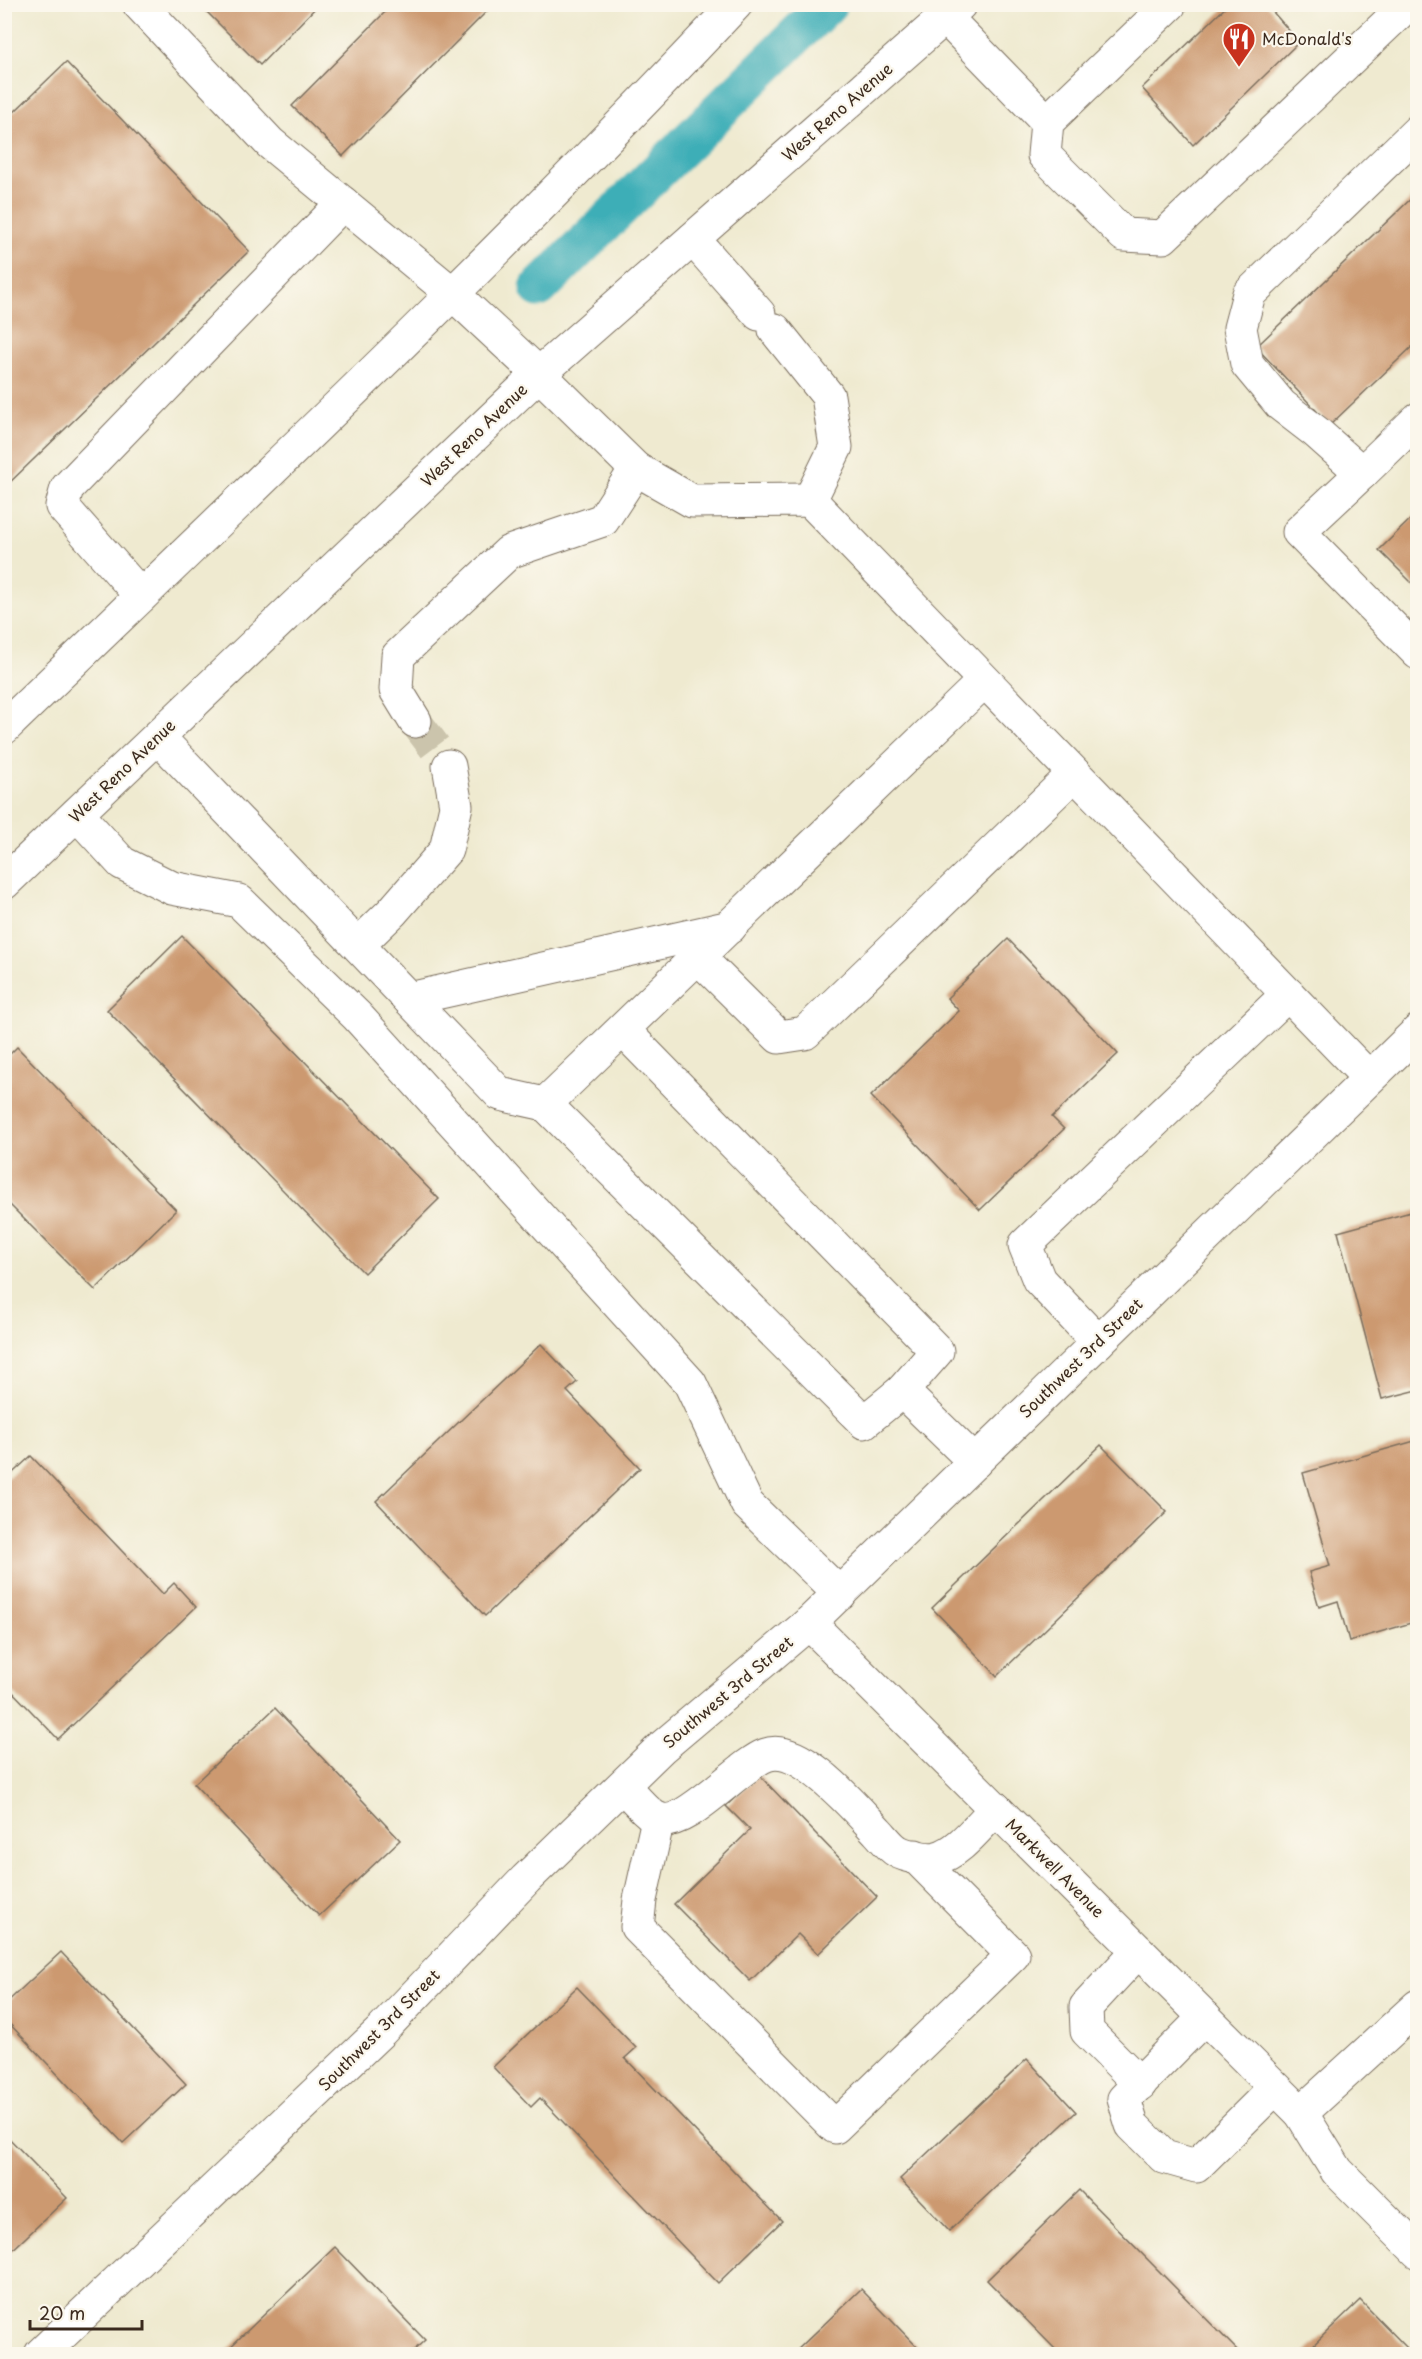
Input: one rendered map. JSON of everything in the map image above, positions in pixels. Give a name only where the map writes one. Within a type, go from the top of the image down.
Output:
[{"type":"street","points":[[139,4],[270,143],[453,294],[636,469],[692,501],[810,500],[1369,1078]]},
{"type":"street","points":[[4,728],[453,294],[639,107],[736,4]]},
{"type":"street","points":[[1170,4],[1047,122],[1044,155],[1124,235],[1162,237],[1408,4]]},
{"type":"street","points":[[953,11],[1047,122]]},
{"type":"street","name":"West Reno Avenue","points":[[4,883],[539,374],[953,11]]},
{"type":"street","points":[[1362,473],[1316,432],[1281,405],[1260,381],[1247,364],[1240,328],[1249,294],[1418,131]]},
{"type":"street","points":[[141,596],[62,506],[67,488],[343,203]]},
{"type":"street","points":[[693,239],[767,322],[828,396],[836,447],[810,500]]},
{"type":"street","points":[[1418,419],[1299,532],[1418,653]]},
{"type":"street","points":[[415,721],[396,690],[398,656],[509,552],[603,520],[636,469]]},
{"type":"street","points":[[545,1104],[984,681]]},
{"type":"street","points":[[158,737],[501,1094],[545,1104],[864,1422],[902,1390],[937,1351],[623,1030]]},
{"type":"street","points":[[358,945],[392,912],[446,850],[456,806],[449,766]]},
{"type":"street","points":[[698,957],[779,1037],[805,1033],[1074,774]]},
{"type":"street","points":[[77,814],[122,863],[172,888],[239,901],[357,1016],[690,1383],[747,1504],[840,1594]]},
{"type":"street","points":[[410,999],[730,927]]},
{"type":"street","points":[[1098,1342],[1038,1280],[1025,1245],[1288,994]]},
{"type":"street","name":"Southwest 3rd Street","points":[[41,2355],[381,2031],[526,1879],[622,1785],[661,1748],[840,1594],[1418,1031]]},
{"type":"street","points":[[902,1390],[975,1462]]},
{"type":"street","name":"Markwell Avenue","points":[[809,1623],[1300,2113],[1337,2171],[1418,2252]]},
{"type":"street","points":[[622,1785],[658,1819],[670,1821],[699,1805],[731,1777],[767,1755],[783,1755],[810,1766],[897,1851],[936,1858],[955,1848],[996,1809]]},
{"type":"street","points":[[658,1819],[640,1900],[637,1927],[835,2127],[1013,1955],[915,1856]]},
{"type":"street","points":[[1138,1951],[1086,2007],[1087,2031],[1140,2084]]},
{"type":"street","points":[[1300,2113],[1418,2006]]},
{"type":"street","points":[[1205,2018],[1124,2099],[1132,2125],[1164,2157],[1196,2166],[1275,2088]]},
{"type":"building","points":[[199,4],[319,4],[260,65]]},
{"type":"building","points":[[393,4],[494,4],[343,156],[292,106]]},
{"type":"building","points":[[1229,4],[1266,4],[1299,42],[1193,145],[1142,88]]},
{"type":"building","points":[[66,62],[249,251],[4,488],[4,105],[13,113]]},
{"type":"building","points":[[1418,192],[1418,341],[1330,425],[1256,347]]},
{"type":"building","points":[[1418,512],[1418,589],[1379,550]]},
{"type":"building","points":[[182,936],[439,1199],[364,1273],[107,1010]]},
{"type":"building","points":[[1008,939],[1118,1054],[1052,1117],[1064,1129],[980,1210],[871,1096],[959,1011],[947,998]]},
{"type":"building","points":[[17,1047],[176,1210],[95,1290],[4,1199],[4,1060]]},
{"type":"building","points":[[1418,1210],[1418,1390],[1382,1399],[1338,1232]]},
{"type":"building","points":[[541,1344],[577,1382],[567,1391],[640,1468],[485,1616],[376,1501]]},
{"type":"building","points":[[1418,1440],[1418,1621],[1349,1641],[1338,1601],[1319,1607],[1309,1572],[1330,1566],[1303,1473]]},
{"type":"building","points":[[1101,1445],[1167,1512],[997,1676],[932,1608]]},
{"type":"building","points":[[31,1456],[163,1594],[174,1583],[196,1607],[58,1739],[4,1683],[4,1481]]},
{"type":"building","points":[[275,1708],[400,1840],[319,1916],[194,1784]]},
{"type":"building","points":[[759,1775],[877,1897],[818,1954],[798,1934],[750,1981],[674,1904],[750,1830],[726,1806]]},
{"type":"building","points":[[61,1952],[186,2084],[123,2143],[4,2018],[4,2005]]},
{"type":"building","points":[[577,1987],[636,2048],[625,2058],[782,2221],[718,2283],[540,2098],[531,2107],[493,2067]]},
{"type":"building","points":[[1027,2059],[1076,2112],[949,2231],[900,2179]]},
{"type":"building","points":[[4,2133],[67,2198],[4,2258]]},
{"type":"building","points":[[1079,2190],[1241,2354],[1060,2354],[987,2280]]},
{"type":"building","points":[[335,2247],[425,2340],[410,2354],[223,2354]]},
{"type":"building","points":[[861,2289],[924,2354],[793,2354]]},
{"type":"building","points":[[1360,2300],[1410,2351],[1418,2344],[1418,2354],[1304,2354]]},
{"type":"waterway","points":[[539,288],[828,4]]},
{"type":"tunnel","points":[[415,721],[449,766]]},
{"type":"place","name":"McDonald's","points":[[1239,68]]}]
